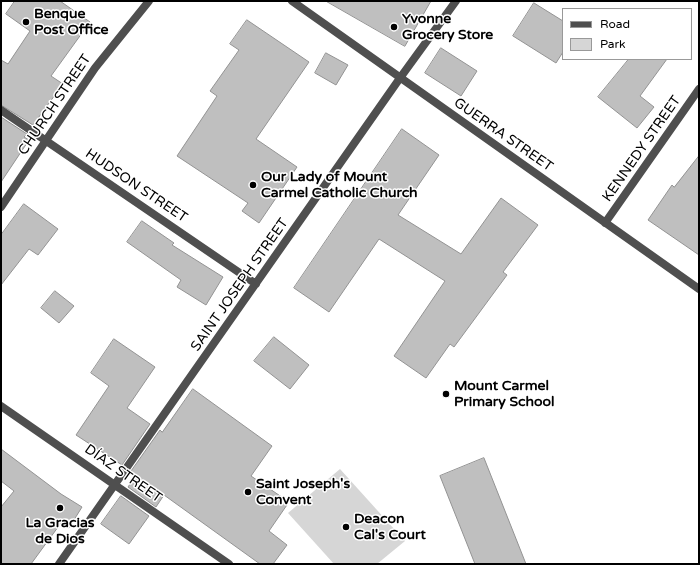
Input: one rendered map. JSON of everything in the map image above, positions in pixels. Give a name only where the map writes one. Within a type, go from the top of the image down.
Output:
[{"type":"street","name":"CHURCH STREET","points":[[1,207],[95,68],[150,1]]},
{"type":"street","name":"GUERRA STREET","points":[[292,1],[699,289]]},
{"type":"street","name":"SAINT JOSEPH STREET","points":[[59,564],[116,485],[400,78],[456,1]]},
{"type":"street","name":"KENNEDY STREET","points":[[605,223],[699,89]]},
{"type":"street","name":"HUDSON STREET","points":[[1,110],[256,284]]},
{"type":"street","name":"DÍAZ STREET","points":[[1,406],[229,564]]},
{"type":"green space","name":"Deacon Cal's Court","points":[[340,469],[405,541],[377,564],[334,564],[288,513]]},
{"type":"building","points":[[15,1],[60,1],[90,22],[51,76],[63,84],[33,125],[1,105],[1,60],[8,64],[30,31],[6,14]]},
{"type":"building","name":"Yvonne Grocery Store","points":[[326,1],[431,1],[405,46]]},
{"type":"building","points":[[534,3],[562,20],[562,54],[556,63],[513,36]]},
{"type":"building","points":[[247,20],[309,62],[256,139],[297,167],[259,223],[242,211],[248,203],[177,156],[217,96],[210,91],[239,50],[230,44]]},
{"type":"building","points":[[441,48],[477,71],[461,96],[425,73]]},
{"type":"building","points":[[326,53],[348,65],[336,85],[315,73]]},
{"type":"building","points":[[628,60],[666,60],[640,96],[654,107],[637,128],[598,97]]},
{"type":"building","points":[[1,117],[27,134],[24,137],[29,140],[1,182]]},
{"type":"building","points":[[402,129],[439,155],[398,215],[461,254],[501,198],[538,225],[503,272],[507,275],[454,347],[450,344],[426,378],[394,356],[445,281],[379,239],[329,312],[294,288]]},
{"type":"building","points":[[699,156],[699,255],[648,220],[672,185],[674,187]]},
{"type":"building","points":[[24,204],[58,229],[38,255],[29,249],[1,285],[1,235]]},
{"type":"building","points":[[142,221],[174,243],[172,245],[223,277],[206,305],[177,287],[181,280],[127,242]]},
{"type":"building","points":[[55,291],[74,306],[59,323],[41,308]]},
{"type":"building","points":[[274,337],[309,365],[290,389],[254,361]]},
{"type":"building","points":[[114,339],[155,367],[127,408],[150,424],[122,465],[76,435],[109,386],[91,373]]},
{"type":"building","points":[[193,389],[272,446],[251,476],[289,502],[269,531],[287,545],[273,564],[260,564],[164,495],[156,507],[128,487],[136,475],[131,471],[160,430],[162,432]]},
{"type":"building","points":[[1,449],[61,494],[82,507],[69,528],[61,523],[31,564],[1,564],[1,507],[14,491],[1,481]]},
{"type":"building","points":[[484,458],[526,564],[475,564],[440,476]]},
{"type":"building","points":[[121,496],[149,516],[129,544],[101,524]]},
{"type":"place","name":"Benque Post Office","points":[[26,22]]},
{"type":"place","name":"Yvonne Grocery Store","points":[[394,27]]},
{"type":"place","name":"Our Lady of Mount Carmel Catholic Church","points":[[253,185]]},
{"type":"place","name":"Mount Carmel Primary School","points":[[446,394]]},
{"type":"place","name":"Saint Joseph's Convent","points":[[248,492]]},
{"type":"place","name":"La Gracias de Dios","points":[[60,508]]},
{"type":"place","name":"Deacon Cal's Court","points":[[346,527]]}]
